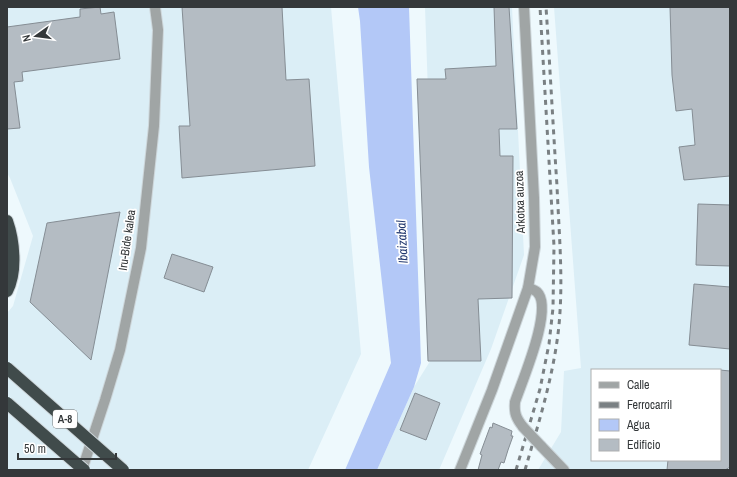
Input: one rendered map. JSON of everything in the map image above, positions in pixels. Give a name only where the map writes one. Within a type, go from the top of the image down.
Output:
[{"type":"highway","points":[[7,221],[10,229],[14,257],[10,286],[7,291]]},
{"type":"highway","name":"A-8","points":[[7,368],[123,470]]},
{"type":"highway","name":"A-8","points":[[7,403],[83,470]]},
{"type":"street","name":"Iru-Bide kalea","points":[[83,470],[120,350],[141,248],[154,126],[158,30],[155,7]]},
{"type":"street","name":"Arkotxa auzoa","points":[[460,470],[492,390],[528,288],[535,246],[534,198],[524,7]]},
{"type":"street","points":[[528,288],[536,291],[539,296],[542,313],[538,335],[515,402],[514,411],[516,419],[564,470]]},
{"type":"shaded area","points":[[7,7],[331,7],[361,354],[308,470],[7,470],[7,313],[13,306],[33,236],[7,173]]},
{"type":"shaded area","points":[[425,7],[512,7],[524,255],[491,349],[439,470],[377,470],[414,387],[437,350]]},
{"type":"shaded area","points":[[554,7],[730,7],[730,459],[717,470],[538,470],[561,432],[564,371],[581,368]]},
{"type":"water","name":"Ibaizabal","points":[[358,7],[409,7],[421,363],[414,387],[377,470],[345,470],[391,363],[369,167]]},
{"type":"building","points":[[100,7],[101,14],[114,12],[120,59],[22,72],[23,81],[14,82],[20,128],[7,129],[7,27],[80,17],[80,9]]},
{"type":"building","points":[[182,7],[282,7],[286,80],[309,79],[315,166],[182,178],[179,126],[190,126]]},
{"type":"building","points":[[494,7],[509,7],[517,129],[499,129],[500,156],[513,156],[512,298],[478,299],[481,361],[428,361],[417,79],[446,79],[445,69],[496,66]]},
{"type":"building","points":[[670,7],[730,7],[730,176],[684,180],[679,147],[695,145],[692,109],[676,111],[672,75]]},
{"type":"building","points":[[698,204],[730,205],[730,266],[696,265]]},
{"type":"building","points":[[120,212],[91,360],[30,302],[47,223]]},
{"type":"building","points":[[172,254],[213,267],[204,292],[164,278]]},
{"type":"building","points":[[694,284],[730,287],[730,349],[689,345]]},
{"type":"building","points":[[721,370],[730,371],[730,467],[725,470],[667,470],[668,461],[721,461]]},
{"type":"building","points":[[415,393],[440,403],[426,440],[400,430]]},
{"type":"building","points":[[493,423],[512,431],[511,436],[513,436],[504,463],[501,462],[498,470],[478,470],[482,455],[480,454],[490,427],[492,428]]},
{"type":"railway","points":[[516,470],[540,389],[549,344],[553,308],[554,246],[540,7]]},
{"type":"railway","points":[[525,470],[552,369],[558,334],[561,297],[557,186],[546,7]]}]
